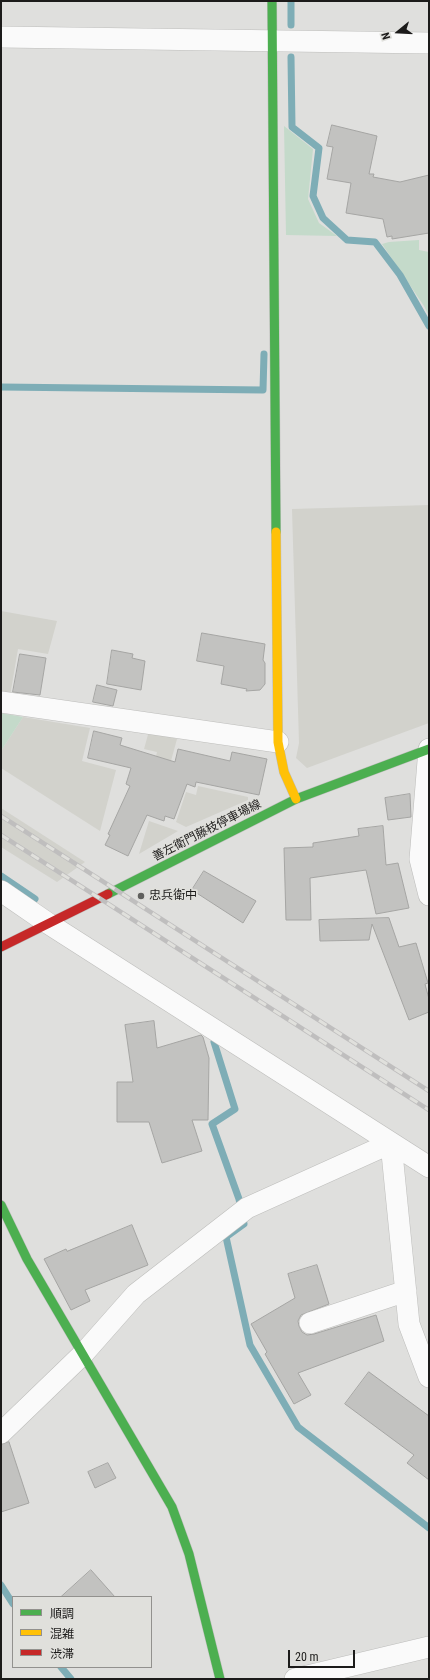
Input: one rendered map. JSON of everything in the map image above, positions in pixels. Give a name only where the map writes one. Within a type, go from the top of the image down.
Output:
[{"type":"street","points":[[272,1],[278,742],[284,772],[296,799]]},
{"type":"street","points":[[1,37],[429,43]]},
{"type":"street","points":[[1,702],[278,742]]},
{"type":"street","points":[[429,749],[420,859],[429,895]]},
{"type":"street","name":"善左衛門藤枝停車場線","points":[[1,947],[296,799],[429,749]]},
{"type":"street","points":[[1,891],[49,924],[429,1167]]},
{"type":"street","points":[[391,1143],[409,1324],[429,1376]]},
{"type":"street","points":[[1,1433],[83,1354],[136,1294],[247,1208],[391,1143]]},
{"type":"street","points":[[1,1205],[27,1259],[172,1507],[189,1554],[220,1679]]},
{"type":"street","points":[[310,1323],[406,1291]]},
{"type":"street","points":[[296,1679],[429,1647]]},
{"type":"shaded area","points":[[429,505],[429,723],[307,768],[296,758],[299,743],[292,509]]},
{"type":"shaded area","points":[[1,611],[57,621],[48,654],[18,649],[10,696],[1,695]]},
{"type":"shaded area","points":[[23,717],[90,728],[82,761],[116,770],[100,831],[1,768],[1,751]]},
{"type":"shaded area","points":[[149,731],[177,739],[166,779],[154,765],[157,752],[144,749]]},
{"type":"shaded area","points":[[198,786],[248,797],[248,800],[186,827],[176,822],[186,792],[196,795]]},
{"type":"shaded area","points":[[1,808],[85,862],[57,882],[1,847]]},
{"type":"shaded area","points":[[149,821],[178,831],[139,854]]},
{"type":"green space","points":[[284,126],[313,149],[308,199],[319,223],[337,236],[286,235]]},
{"type":"green space","points":[[419,240],[419,250],[429,252],[429,316],[424,306],[382,244],[389,242]]},
{"type":"green space","points":[[1,713],[23,717],[1,751]]},
{"type":"building","points":[[332,125],[377,136],[369,174],[374,174],[373,177],[400,182],[429,175],[429,233],[392,239],[392,236],[387,237],[383,219],[346,213],[351,183],[327,179],[333,147],[327,146]]},
{"type":"building","points":[[202,633],[265,644],[263,660],[265,663],[265,684],[260,690],[246,691],[247,689],[221,684],[224,666],[197,661]]},
{"type":"building","points":[[112,650],[133,654],[132,658],[145,661],[141,690],[107,684]]},
{"type":"building","points":[[20,654],[46,658],[40,695],[13,692]]},
{"type":"building","points":[[97,685],[117,690],[113,706],[93,702]]},
{"type":"building","points":[[94,731],[122,738],[120,745],[175,762],[178,749],[230,761],[232,752],[267,759],[259,795],[196,782],[195,787],[187,784],[174,819],[165,816],[164,821],[147,815],[128,856],[105,845],[110,835],[108,834],[130,786],[126,784],[131,768],[88,758]]},
{"type":"building","points":[[410,794],[411,817],[388,820],[385,798]]},
{"type":"building","points":[[383,826],[386,865],[398,863],[409,908],[376,914],[366,870],[310,878],[311,920],[286,920],[284,848],[313,847],[313,843],[359,836],[358,829]]},
{"type":"building","points":[[204,871],[256,901],[243,923],[192,890]]},
{"type":"building","points":[[389,918],[399,947],[416,943],[428,983],[425,984],[429,999],[429,1012],[409,1020],[372,924],[369,940],[320,941],[319,920]]},
{"type":"building","points":[[154,1021],[157,1048],[201,1035],[203,1037],[209,1058],[208,1120],[192,1120],[202,1151],[162,1163],[149,1122],[117,1122],[117,1082],[133,1082],[125,1025]]},
{"type":"building","points":[[132,1225],[148,1265],[85,1290],[90,1301],[71,1310],[44,1259],[66,1249],[67,1251]]},
{"type":"building","points":[[317,1265],[329,1304],[301,1315],[298,1321],[302,1332],[307,1335],[314,1334],[376,1315],[384,1341],[298,1373],[311,1395],[294,1404],[265,1354],[267,1352],[251,1324],[295,1298],[288,1274]]},
{"type":"building","points":[[369,1372],[429,1416],[429,1480],[407,1463],[414,1455],[345,1404]]},
{"type":"building","points":[[9,1442],[29,1503],[1,1512],[1,1445]]},
{"type":"building","points":[[108,1463],[116,1478],[95,1488],[88,1472]]},
{"type":"building","points":[[91,1570],[114,1596],[62,1596]]},
{"type":"waterway","points":[[291,1],[291,25]]},
{"type":"waterway","points":[[291,57],[292,127],[319,148],[313,196],[323,218],[347,240],[375,242],[400,275],[429,326]]},
{"type":"waterway","points":[[1,387],[263,390],[264,354]]},
{"type":"waterway","points":[[1,876],[35,899]]},
{"type":"waterway","points":[[214,1042],[235,1109],[212,1124],[239,1199],[244,1224],[226,1237],[250,1345],[298,1427],[429,1528]]},
{"type":"waterway","points":[[1,1585],[12,1602]]},
{"type":"waterway","points":[[62,1668],[71,1679]]},
{"type":"railway","points":[[1,816],[429,1091]]},
{"type":"railway","points":[[1,835],[429,1110]]},
{"type":"traffic: fast","points":[[272,1],[276,532]]},
{"type":"traffic: fast","points":[[108,894],[296,799],[429,749]]},
{"type":"traffic: fast","points":[[1,1205],[27,1259],[172,1507],[189,1554],[220,1679]]},
{"type":"traffic: slow","points":[[276,532],[278,742],[284,772],[296,799]]},
{"type":"traffic: jam","points":[[1,947],[108,894]]},
{"type":"place","name":"忠兵衛中","points":[[141,896]]}]
